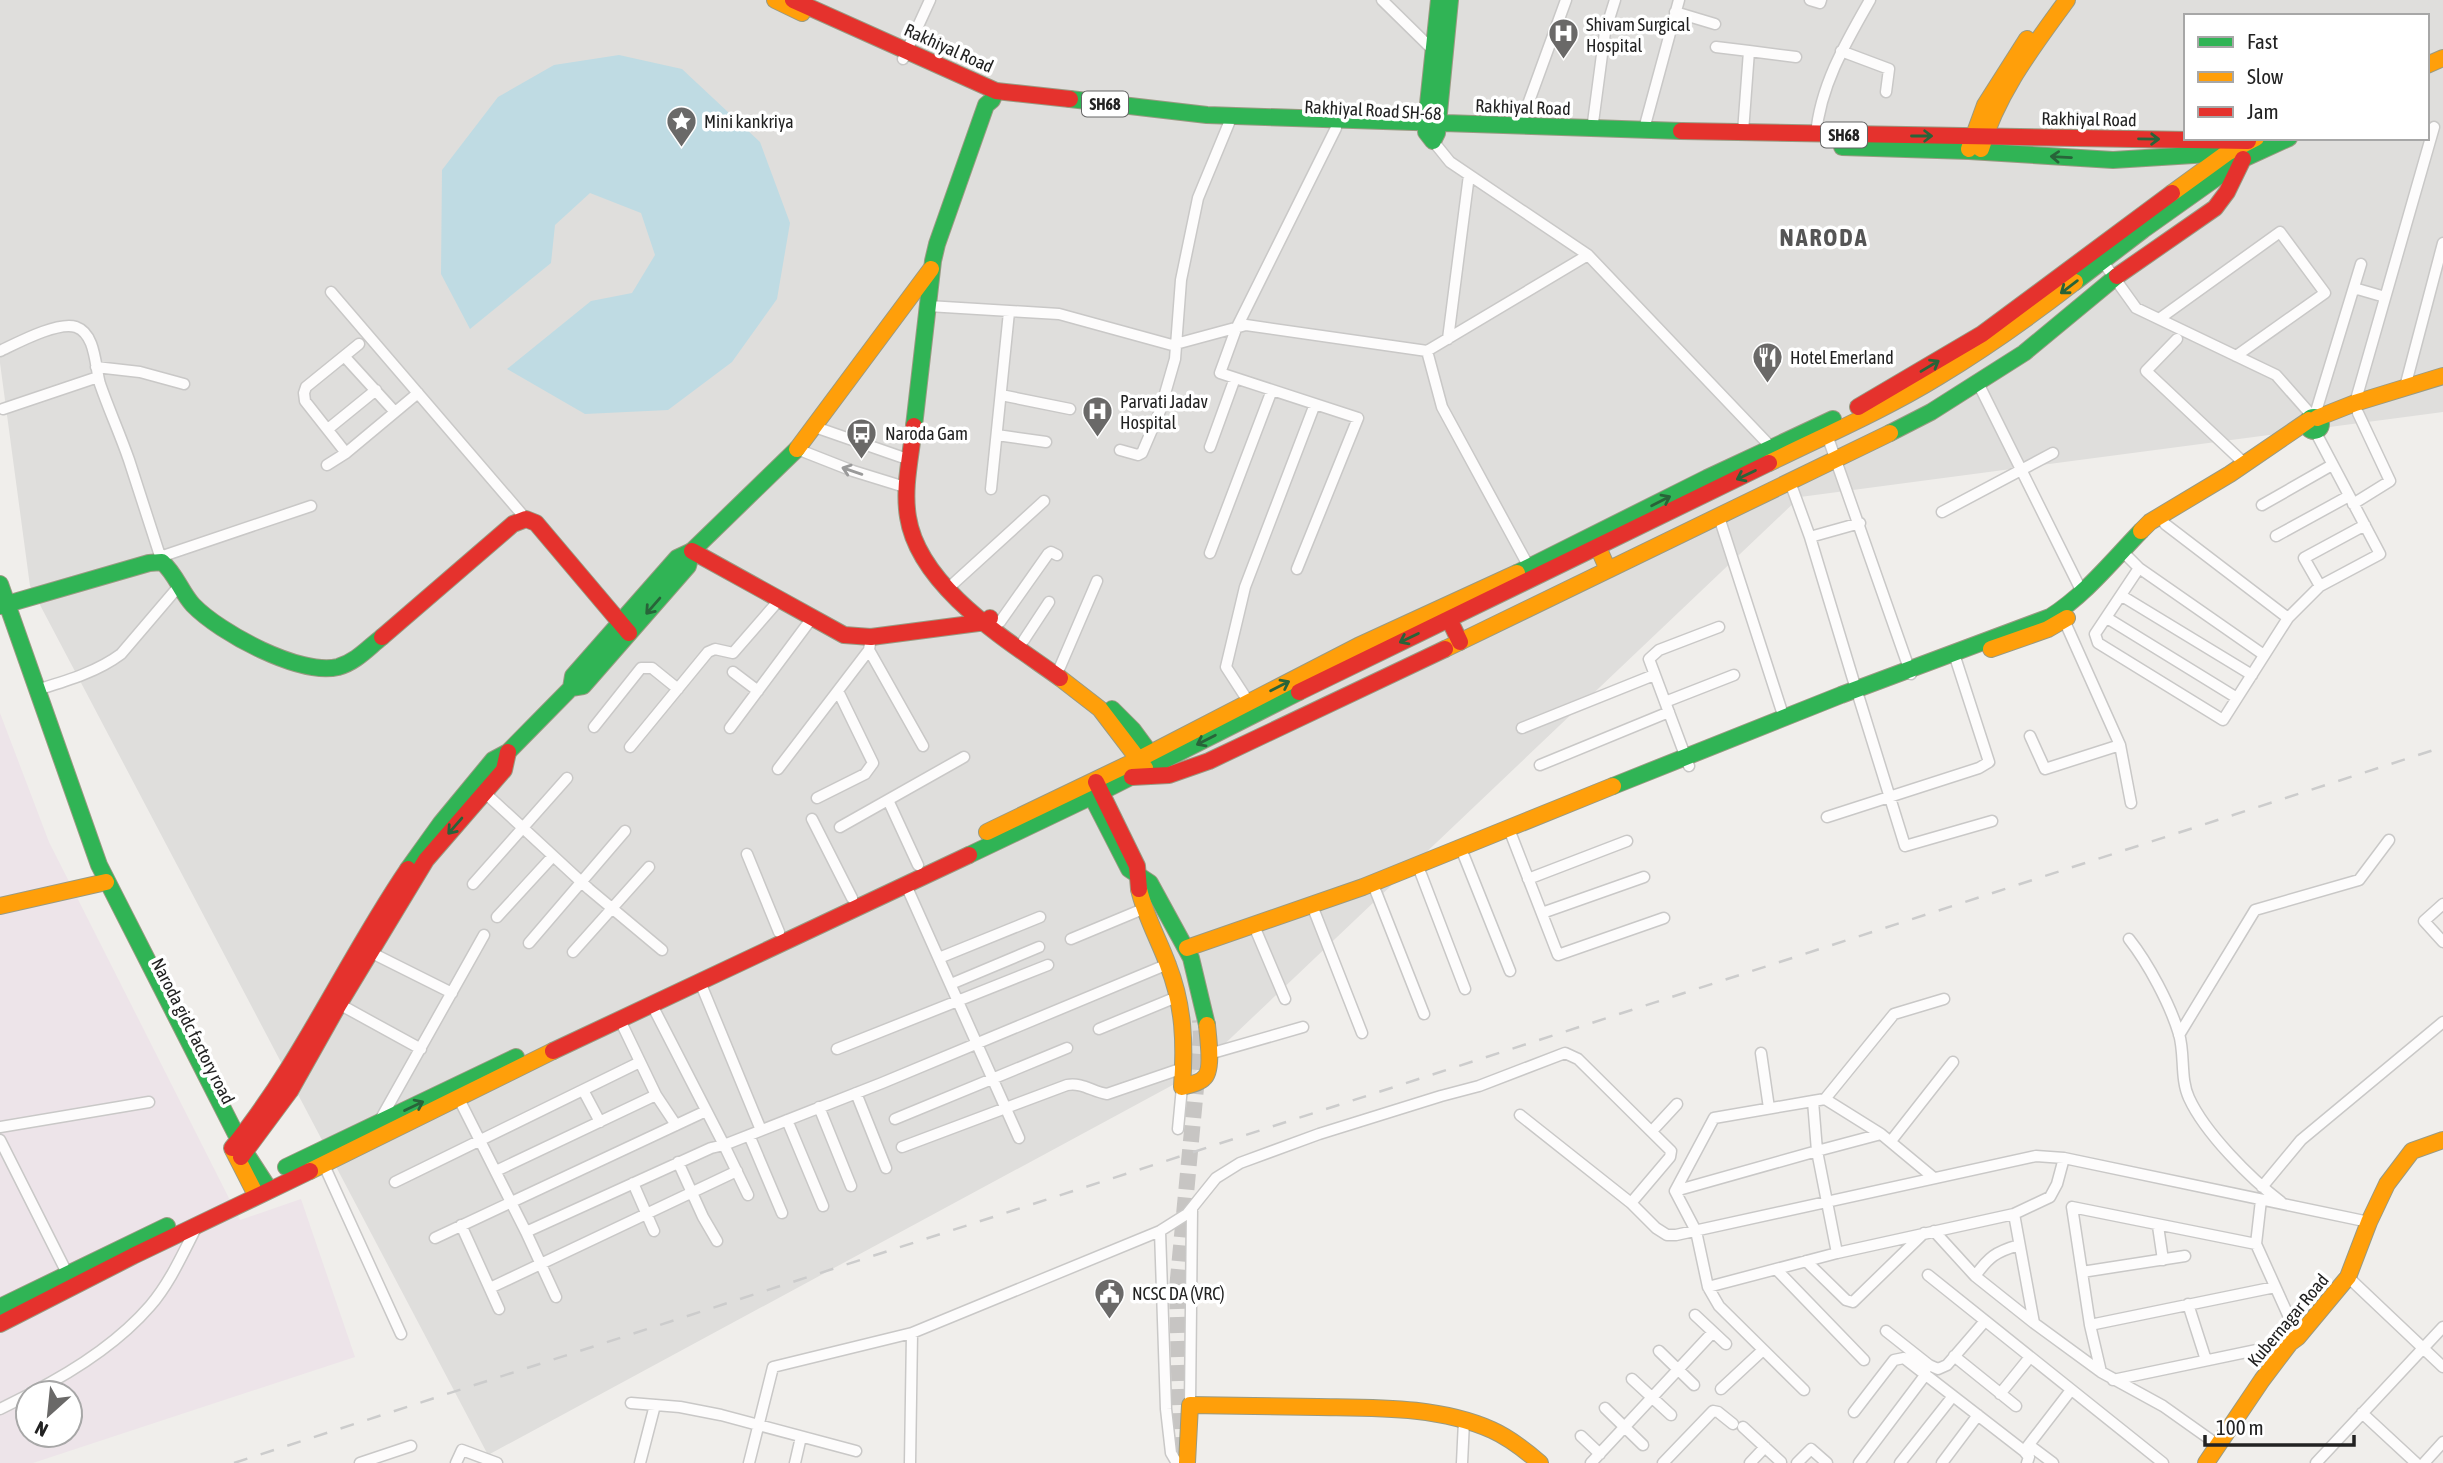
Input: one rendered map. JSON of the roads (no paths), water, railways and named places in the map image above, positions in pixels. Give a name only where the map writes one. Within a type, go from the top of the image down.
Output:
[{"type":"street","name":"SH68","points":[[775,0],[905,55]]},
{"type":"street","name":"Rakhiyal Road","points":[[793,0],[994,96],[1229,119],[1432,131],[1520,126],[1742,132],[1976,144],[2198,140]]},
{"type":"street","points":[[905,55],[930,0]]},
{"type":"street","points":[[1382,0],[1438,55]]},
{"type":"street","points":[[1439,0],[1432,131],[1451,162],[1588,255],[1772,448]]},
{"type":"street","points":[[1438,55],[1450,0]]},
{"type":"street","points":[[1520,126],[1566,0]]},
{"type":"street","points":[[1592,130],[1605,32],[1615,0]]},
{"type":"street","points":[[1644,129],[1679,0]]},
{"type":"street","points":[[1810,0],[1820,3],[1821,0]]},
{"type":"street","points":[[1816,135],[1826,90],[1841,51],[1870,0]]},
{"type":"street","points":[[1976,144],[1994,89],[2053,0]]},
{"type":"street","points":[[1976,144],[2003,97],[2067,0]]},
{"type":"street","points":[[1675,12],[1715,24]]},
{"type":"street","points":[[1716,47],[1796,57]]},
{"type":"street","points":[[1742,132],[1749,51]]},
{"type":"street","points":[[1841,51],[1889,69],[1886,92]]},
{"type":"street","points":[[994,96],[994,108],[937,267],[920,438],[917,516],[928,548],[954,583],[993,620],[1094,704],[1115,725],[1145,764],[1164,777],[1181,774],[1222,756],[1931,412],[2024,353],[2114,278],[2215,208],[2227,192],[2235,156]]},
{"type":"street","points":[[1119,450],[1139,455],[1145,449],[1164,399],[1175,359],[1181,280],[1198,198],[1229,119]]},
{"type":"street","name":"Rakhiyal Road SH-68","points":[[1229,119],[1336,128],[1976,144],[2113,160],[2235,156]]},
{"type":"street","points":[[2276,536],[2390,481],[2357,408],[2385,297],[2435,127]]},
{"type":"street","points":[[1297,569],[1358,418],[1220,373],[1236,329],[1336,128]]},
{"type":"street","points":[[0,1324],[198,1224],[379,1123],[918,865],[1145,764],[1447,607],[1598,547],[1937,378],[2011,331],[2103,262],[2252,140]]},
{"type":"street","name":"Rakhiyal Road","points":[[2256,140],[2271,146]]},
{"type":"street","points":[[1145,764],[1248,702],[1901,383],[1982,334],[2235,156],[2284,140]]},
{"type":"street","points":[[1448,339],[1469,175]]},
{"type":"street","points":[[2159,319],[2280,232],[2325,293],[2236,356]]},
{"type":"street","points":[[2405,387],[2443,243]]},
{"type":"street","points":[[932,307],[1059,314],[1175,344],[1247,325],[1427,351],[1588,255]]},
{"type":"street","points":[[2103,262],[2136,307],[2276,375],[2315,424],[2332,465],[2380,554],[2320,586],[2288,618],[2223,720],[2098,643],[2095,634],[2122,596],[2134,563]]},
{"type":"street","points":[[1911,672],[2026,638],[2064,620],[2134,563],[2165,524],[2237,481],[2315,424],[2361,264]]},
{"type":"street","points":[[238,1150],[281,1084],[366,933],[419,850],[493,760],[508,752],[571,688],[583,686],[677,558],[692,551],[797,449],[937,267]]},
{"type":"street","points":[[2354,288],[2385,297]]},
{"type":"street","points":[[331,292],[526,519],[536,523],[625,628]]},
{"type":"street","points":[[932,307],[925,324],[910,460],[908,524],[914,542],[945,587],[1024,640],[1126,722],[1145,764]]},
{"type":"street","points":[[991,489],[1009,312]]},
{"type":"street","points":[[894,320],[911,320],[925,324]]},
{"type":"street","points":[[0,351],[46,331],[70,326],[84,331],[90,340],[97,372],[161,560],[170,569],[195,608],[236,636],[299,663],[316,668],[332,668],[352,662],[513,524],[526,519]]},
{"type":"street","points":[[2177,339],[2146,371],[2245,464]]},
{"type":"street","points":[[346,453],[305,401],[304,390],[359,344]]},
{"type":"street","points":[[1427,351],[1443,407],[1529,567]]},
{"type":"street","points":[[344,356],[395,412]]},
{"type":"street","points":[[2,409],[97,372],[140,372],[184,384]]},
{"type":"street","points":[[1189,953],[1511,833],[2050,617],[2082,592],[2150,522],[2315,424],[2405,387],[2443,376]]},
{"type":"street","points":[[1210,447],[1235,378]]},
{"type":"street","points":[[1978,383],[2082,592]]},
{"type":"street","points":[[2357,408],[2443,386]]},
{"type":"street","points":[[328,429],[376,390]]},
{"type":"street","points":[[1210,553],[1272,390]]},
{"type":"street","points":[[327,465],[346,453],[418,393]]},
{"type":"street","points":[[1001,395],[1070,409]]},
{"type":"street","points":[[1248,702],[1226,667],[1229,653],[1245,587],[1315,404]]},
{"type":"street","points":[[815,427],[910,460]]},
{"type":"street","points":[[997,435],[1046,442]]},
{"type":"street","points":[[1827,435],[1911,672]]},
{"type":"street","points":[[797,449],[853,471],[908,488]]},
{"type":"street","points":[[1942,512],[2053,453]]},
{"type":"street","points":[[2262,505],[2332,465]]},
{"type":"street","points":[[1790,482],[1810,537],[1905,846],[1992,821]]},
{"type":"street","points":[[954,583],[1044,501]]},
{"type":"street","points":[[2,609],[161,560],[310,506]]},
{"type":"street","points":[[1719,517],[1784,718]]},
{"type":"street","points":[[1810,537],[1860,523]]},
{"type":"street","points":[[2165,524],[2288,618]]},
{"type":"street","points":[[2320,586],[2304,558],[2365,525]]},
{"type":"street","points":[[1598,547],[1608,570]]},
{"type":"street","points":[[692,551],[844,635],[870,644],[993,620],[1048,554],[1051,552],[1057,555]]},
{"type":"street","points":[[2134,563],[2264,655]]},
{"type":"street","points":[[1060,667],[1097,581]]},
{"type":"street","name":"Naroda gidc factory road","points":[[0,584],[2,609],[99,878],[238,1150],[260,1187]]},
{"type":"street","points":[[37,690],[111,662],[121,654],[179,586]]},
{"type":"street","points":[[2122,596],[2252,675]]},
{"type":"street","points":[[630,747],[710,650],[719,649],[730,653],[737,650],[780,599]]},
{"type":"street","points":[[1024,640],[1049,602]]},
{"type":"street","points":[[1447,607],[1460,642]]},
{"type":"street","name":"Naroda gidc factory road","points":[[2,609],[37,690],[99,878]]},
{"type":"street","points":[[730,728],[812,618]]},
{"type":"street","points":[[2107,618],[2237,698]]},
{"type":"street","points":[[2064,620],[2120,745],[2131,803]]},
{"type":"street","points":[[1687,762],[1649,659],[1660,650],[1720,627]]},
{"type":"street","points":[[778,769],[870,644]]},
{"type":"street","points":[[870,644],[923,746]]},
{"type":"street","points":[[1827,817],[1963,774],[1989,762],[1956,660]]},
{"type":"street","points":[[594,727],[641,668],[652,668],[678,689]]},
{"type":"street","points":[[733,672],[758,691]]},
{"type":"street","points":[[1522,728],[1654,675]]},
{"type":"street","points":[[1540,765],[1734,675]]},
{"type":"street","points":[[817,799],[865,774],[873,763],[838,691]]},
{"type":"street","points":[[1687,762],[1784,718],[1858,694]]},
{"type":"street","points":[[2030,736],[2045,769],[2120,745]]},
{"type":"street","points":[[238,1150],[296,1082],[339,1004],[426,860],[504,770],[508,752]]},
{"type":"street","points":[[840,827],[964,757]]},
{"type":"street","points":[[473,884],[567,778]]},
{"type":"street","points":[[1093,788],[1137,866],[1137,892],[1147,904],[1179,996],[1186,1030],[1178,1129]]},
{"type":"street","points":[[0,1307],[67,1273],[260,1187],[323,1163],[459,1099],[905,883],[1093,788]]},
{"type":"street","points":[[484,792],[582,882],[662,950]]},
{"type":"street","points":[[888,800],[918,865]]},
{"type":"street","points":[[812,819],[852,898]]},
{"type":"street","points":[[530,943],[625,831]]},
{"type":"street","points":[[1189,953],[1376,892],[1464,856],[1511,833]]},
{"type":"street","points":[[1511,833],[1558,955],[1664,918]]},
{"type":"street","points":[[2179,1035],[2255,910],[2359,880],[2389,840]]},
{"type":"street","points":[[1528,879],[1627,841]]},
{"type":"street","points":[[747,854],[779,932]]},
{"type":"street","points":[[497,917],[554,856]]},
{"type":"street","points":[[1464,856],[1510,971]]},
{"type":"street","points":[[573,952],[649,867]]},
{"type":"street","points":[[1421,874],[1465,989]]},
{"type":"street","points":[[1137,875],[1150,883],[1189,953],[1206,1014],[1208,1070],[1204,1079],[1182,1087]]},
{"type":"street","points":[[1542,913],[1644,877]]},
{"type":"street","points":[[0,896],[99,878]]},
{"type":"street","points":[[0,906],[99,878]]},
{"type":"street","points":[[905,883],[979,1043],[1019,1138]]},
{"type":"street","points":[[1376,892],[1424,1014]]},
{"type":"street","points":[[1071,939],[1147,904]]},
{"type":"street","points":[[2443,904],[2424,921],[2443,942]]},
{"type":"street","points":[[1315,913],[1362,1033]]},
{"type":"street","points":[[939,958],[1040,917]]},
{"type":"street","points":[[1257,933],[1285,999]]},
{"type":"street","points":[[379,1123],[484,936]]},
{"type":"street","points":[[2129,939],[2153,976],[2179,1035],[2188,1096],[2207,1128],[2262,1187],[2285,1205]]},
{"type":"street","points":[[951,984],[1039,947]]},
{"type":"street","points":[[370,952],[452,993]]},
{"type":"street","points":[[526,1232],[711,1147],[724,1145],[856,1093],[1168,964]]},
{"type":"street","points":[[837,1049],[1048,965]]},
{"type":"street","points":[[700,982],[761,1130]]},
{"type":"street","points":[[1099,1029],[1179,996]]},
{"type":"street","points":[[1675,1191],[1714,1118],[1825,1098],[1894,1014],[1944,999]]},
{"type":"street","points":[[339,1004],[421,1049]]},
{"type":"street","points":[[652,1005],[748,1195]]},
{"type":"street","points":[[620,1020],[656,1095],[676,1125]]},
{"type":"street","points":[[2262,1187],[2301,1140],[2443,1022]]},
{"type":"street","points":[[1209,1054],[1303,1027]]},
{"type":"street","points":[[895,1119],[1067,1048]]},
{"type":"street","points":[[749,1463],[773,1367],[912,1333],[1160,1231],[1177,1222],[1192,1209],[1216,1178],[1240,1163],[1319,1134],[1515,1074],[1565,1053],[1578,1059],[1670,1147],[1671,1154],[1631,1203]]},
{"type":"street","points":[[1761,1053],[1769,1108]]},
{"type":"street","points":[[395,1182],[640,1062]]},
{"type":"street","points":[[1675,1191],[1817,1151],[1886,1137],[1953,1062]]},
{"type":"street","points":[[902,1147],[1067,1085],[1081,1084],[1107,1094],[1183,1068]]},
{"type":"street","points":[[583,1090],[600,1122]]},
{"type":"street","points":[[856,1093],[886,1168]]},
{"type":"street","points":[[496,1171],[656,1095]]},
{"type":"street","points":[[1825,1098],[1886,1137],[1934,1178]]},
{"type":"street","points":[[459,1099],[556,1297]]},
{"type":"street","points":[[1813,1101],[1817,1151],[1837,1253]]},
{"type":"street","points":[[0,1127],[149,1102]]},
{"type":"street","points":[[1652,1132],[1677,1104]]},
{"type":"street","points":[[819,1107],[851,1186]]},
{"type":"street","points":[[435,1238],[706,1111]]},
{"type":"street","points":[[1520,1115],[1631,1203],[1662,1233],[1676,1235],[2036,1156],[2064,1158],[2368,1223]]},
{"type":"street","points":[[787,1120],[823,1206]]},
{"type":"street","points":[[750,1135],[782,1213]]},
{"type":"street","points":[[0,1140],[67,1273]]},
{"type":"street","name":"Kubernagar Road","points":[[2212,1457],[2294,1340],[2348,1277],[2368,1223],[2387,1184],[2412,1151],[2443,1140]]},
{"type":"street","points":[[1708,1287],[1837,1253],[2014,1214],[2050,1197],[2057,1184],[2064,1158]]},
{"type":"street","points":[[678,1162],[718,1241]]},
{"type":"street","points":[[323,1163],[401,1334]]},
{"type":"street","points":[[490,1288],[737,1171]]},
{"type":"street","points":[[633,1183],[654,1231]]},
{"type":"street","points":[[1675,1191],[1696,1231],[1708,1287],[1719,1306],[1804,1390]]},
{"type":"street","points":[[2113,1380],[2294,1340],[2256,1244],[2261,1200]]},
{"type":"street","points":[[2101,1372],[2090,1325],[2072,1207],[2256,1244]]},
{"type":"street","points":[[1160,1231],[1166,1409],[1171,1453],[1181,1461],[1190,1405],[1192,1209]]},
{"type":"street","points":[[2014,1214],[2034,1323]]},
{"type":"street","points":[[54,1379],[112,1343],[150,1306],[173,1273],[198,1224]]},
{"type":"street","points":[[461,1226],[499,1309]]},
{"type":"street","points":[[2158,1226],[2163,1260]]},
{"type":"street","points":[[1805,1261],[1846,1300],[1853,1302],[1929,1232]]},
{"type":"street","points":[[1929,1232],[1975,1276],[2034,1323],[2113,1380],[2163,1406],[2212,1457]]},
{"type":"street","points":[[1975,1276],[1996,1253],[2019,1245]]},
{"type":"street","points":[[2082,1272],[2185,1256]]},
{"type":"street","points":[[1776,1269],[1864,1360]]},
{"type":"street","points":[[1928,1275],[2163,1463]]},
{"type":"street","points":[[2348,1277],[2443,1367]]},
{"type":"street","points":[[2090,1325],[2275,1287]]},
{"type":"street","points":[[2188,1304],[2206,1360]]},
{"type":"street","points":[[1695,1315],[1726,1344]]},
{"type":"street","points":[[1886,1331],[1934,1368],[1942,1368],[1985,1321]]},
{"type":"street","points":[[2316,1463],[2443,1327]]},
{"type":"street","points":[[1591,1463],[1713,1332]]},
{"type":"street","points":[[910,1463],[912,1333]]},
{"type":"street","points":[[1721,1389],[1763,1350]]},
{"type":"street","points":[[1658,1351],[1694,1385]]},
{"type":"street","points":[[1954,1356],[2015,1406]]},
{"type":"street","points":[[2000,1394],[2030,1357]]},
{"type":"street","points":[[1854,1412],[1898,1358],[1904,1358],[1978,1415],[2053,1463]]},
{"type":"street","points":[[1859,1463],[1926,1374]]},
{"type":"street","points":[[1632,1379],[1671,1415]]},
{"type":"street","points":[[2028,1463],[2027,1448],[2071,1390]]},
{"type":"street","points":[[1900,1463],[1953,1396]]},
{"type":"street","points":[[631,1403],[707,1412],[856,1451]]},
{"type":"street","points":[[640,1463],[655,1405]]},
{"type":"street","points":[[1190,1405],[1400,1409],[1464,1421],[1506,1437],[1540,1463]]},
{"type":"street","points":[[1605,1408],[1643,1445]]},
{"type":"street","points":[[1663,1463],[1713,1411],[1738,1425],[1781,1462]]},
{"type":"street","points":[[2362,1413],[2416,1463]]},
{"type":"street","points":[[1942,1463],[1978,1415]]},
{"type":"street","points":[[1462,1463],[1464,1421]]},
{"type":"street","points":[[1581,1436],[1600,1454]]},
{"type":"street","points":[[795,1463],[801,1437]]},
{"type":"street","points":[[2424,1463],[2443,1442]]},
{"type":"street","points":[[360,1463],[411,1446]]},
{"type":"street","points":[[1749,1463],[1765,1447]]},
{"type":"street","points":[[1797,1463],[1811,1449],[1827,1463]]},
{"type":"street","points":[[456,1463],[462,1450],[497,1463]]},
{"type":"street","points":[[2324,1454],[2334,1463]]},
{"type":"water","points":[[619,55],[682,69],[760,142],[790,223],[777,299],[732,362],[668,410],[585,414],[507,369],[591,301],[632,293],[655,255],[641,213],[590,193],[555,225],[551,263],[470,329],[441,274],[442,170],[498,97],[554,65]]},
{"type":"tunnel","points":[[1181,1453],[1177,1289],[1201,1035],[1200,1020]]},
{"type":"railway","points":[[234,1463],[2443,747]]},
{"type":"place","name":"Shivam Surgical Hospital","points":[[1563,61]]},
{"type":"place","name":"Mini kankriya","points":[[681,148]]},
{"type":"place","name":"Hotel Emerland","points":[[1767,384]]},
{"type":"place","name":"Parvati Jadav Hospital","points":[[1097,438]]},
{"type":"place","name":"Naroda Gam","points":[[862,460]]},
{"type":"place","name":"NCSC DA (VRC)","points":[[1109,1320]]},
{"type":"district","name":"NARODA","points":[[1824,237]]}]
